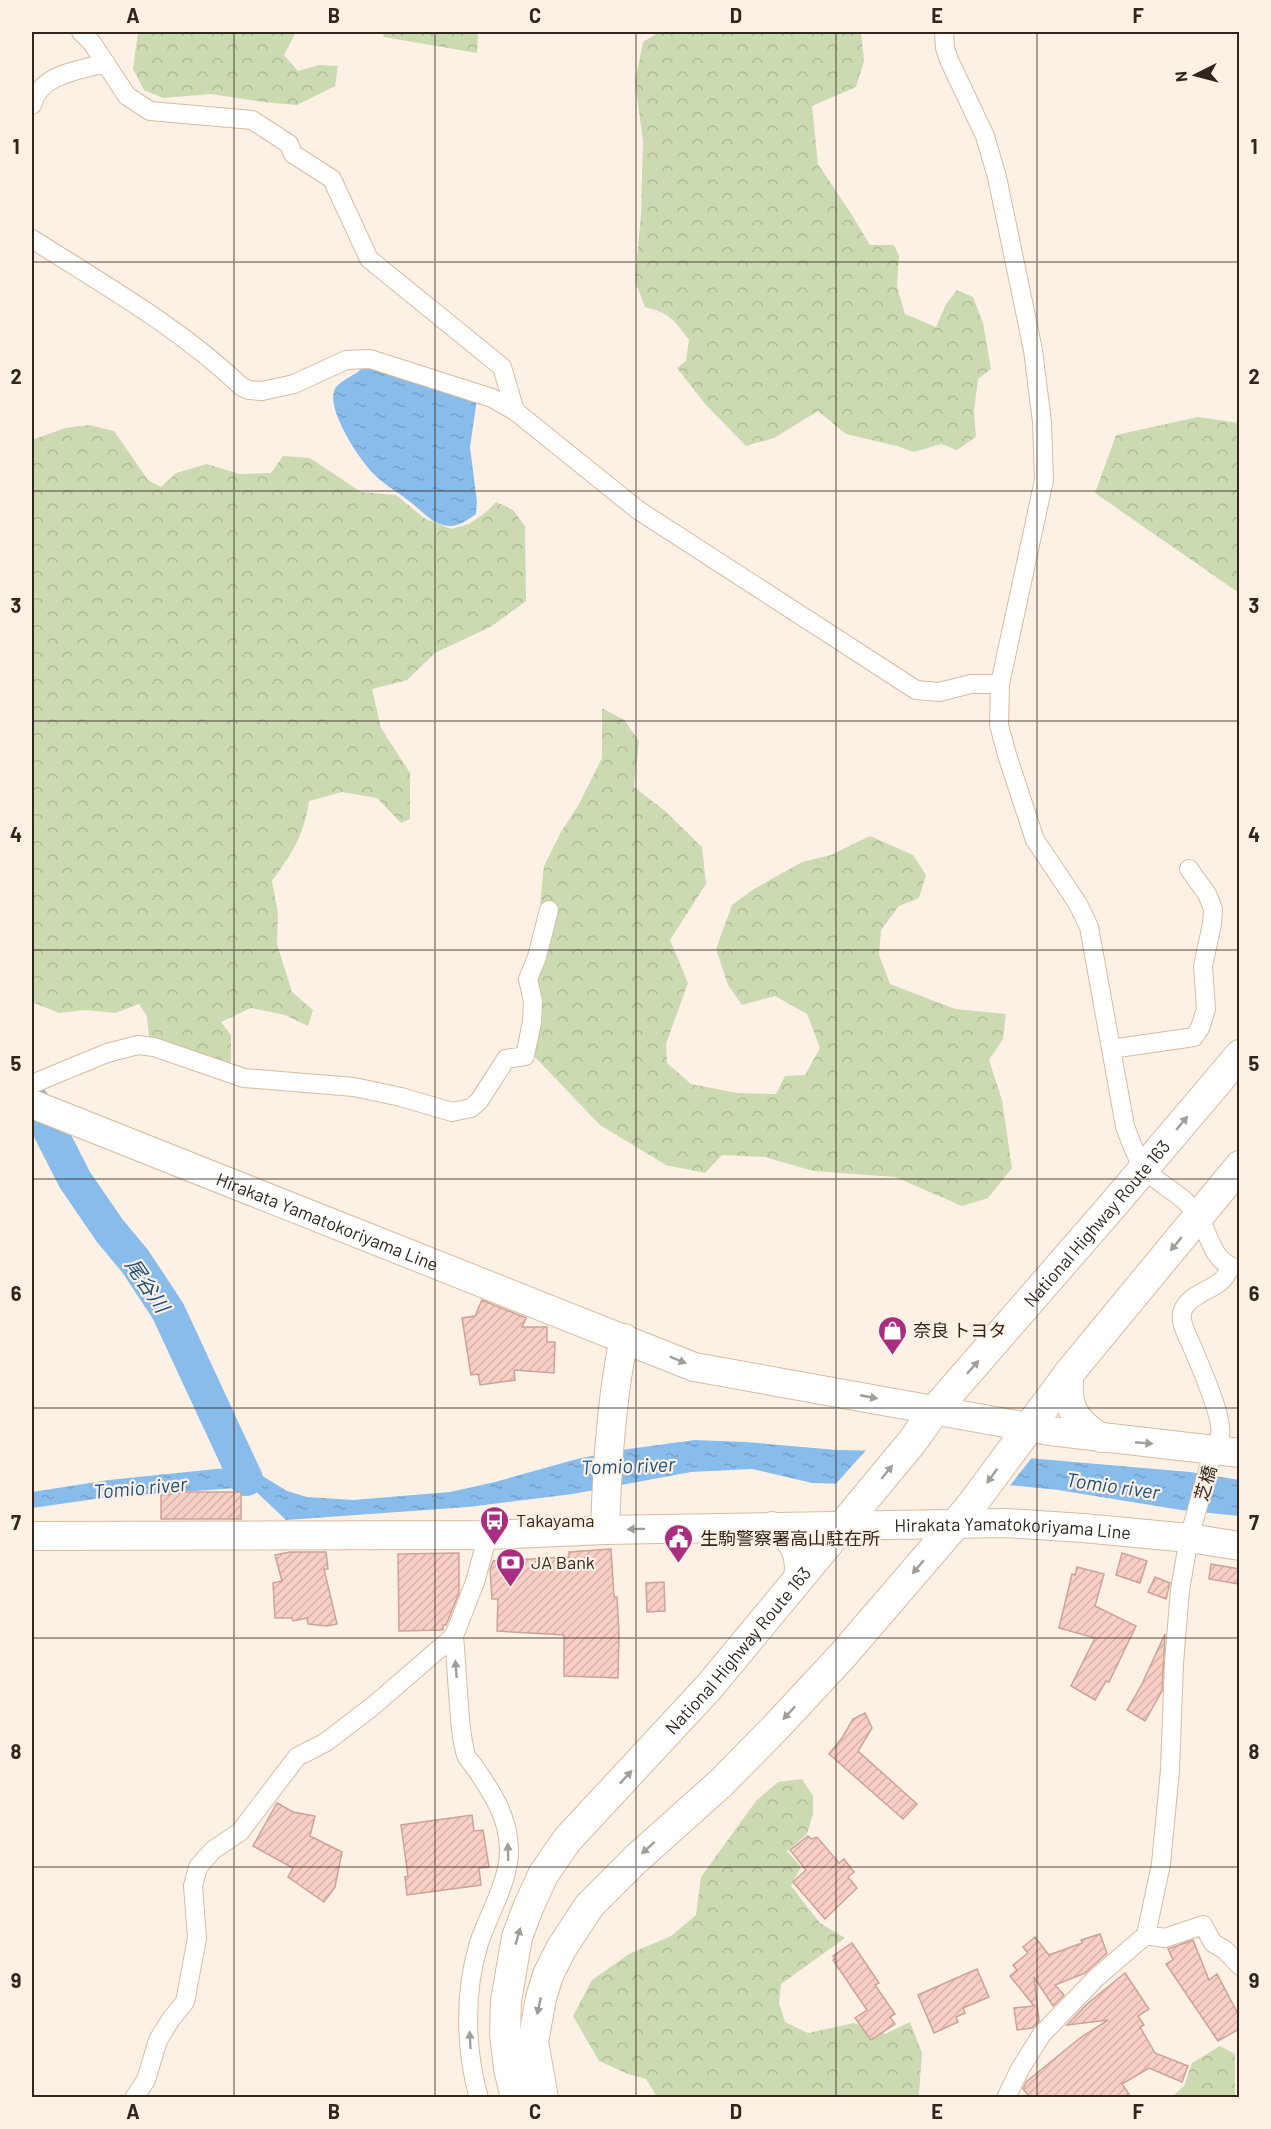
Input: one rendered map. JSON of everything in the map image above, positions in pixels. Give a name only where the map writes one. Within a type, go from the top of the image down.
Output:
[{"type":"highway","name":"National Highway Route 163","points":[[516,2097],[505,2034],[506,2001],[518,1937],[543,1875],[567,1840],[709,1688],[912,1442],[934,1411],[1145,1168],[1239,1054]]},
{"type":"highway","points":[[543,2097],[533,2042],[536,2023],[548,1975],[573,1928],[589,1906],[722,1782],[843,1655],[962,1516],[1070,1372],[1239,1166]]},
{"type":"main road","name":"Hirakata Yamatokoriyama Line","points":[[32,1104],[694,1366],[871,1397],[934,1411],[1021,1436],[1101,1438],[1227,1451]]},
{"type":"main road","points":[[605,1530],[617,1372],[624,1338]]},
{"type":"main road","points":[[1070,1372],[1068,1398],[1072,1410],[1079,1421],[1101,1438]]},
{"type":"main road","name":"Hirakata Yamatokoriyama Line","points":[[32,1536],[488,1534],[842,1525],[962,1516],[1039,1524],[1192,1528],[1239,1546]]},
{"type":"main road","points":[[772,1526],[783,1533],[796,1550],[800,1564],[797,1582]]},
{"type":"street","points":[[81,32],[106,63],[127,96],[150,111],[252,120],[289,144],[293,154],[332,179],[369,259],[502,368],[515,411]]},
{"type":"street","points":[[944,32],[945,48],[949,60],[985,136],[997,177],[1033,350],[1042,422],[1044,480],[1000,684],[999,725],[1035,840],[1078,904],[1089,927],[1125,1126],[1145,1168],[1182,1197],[1199,1217],[1217,1255],[1224,1263],[1235,1265]]},
{"type":"street","points":[[32,105],[34,95],[49,81],[106,63]]},
{"type":"street","points":[[32,239],[158,319],[185,338],[242,387],[249,390],[262,391],[294,384],[346,360],[370,359],[492,398],[515,411],[638,510],[916,690],[939,692],[971,684],[1000,684]]},
{"type":"street","points":[[1111,1049],[1194,1037],[1200,1028],[1206,1009],[1203,966],[1213,909],[1207,894],[1189,869]]},
{"type":"street","points":[[32,1084],[107,1053],[138,1045],[154,1047],[244,1077],[354,1087],[401,1097],[452,1112],[471,1108],[479,1101],[506,1059],[525,1056],[532,1022],[533,1001],[528,979],[537,957],[549,910]]},
{"type":"street","name":"芝橋","points":[[1146,1935],[1161,1864],[1170,1770],[1174,1663],[1180,1590],[1192,1528],[1227,1451],[1220,1435],[1220,1426],[1209,1385],[1186,1334],[1182,1312],[1194,1298],[1219,1283],[1235,1265]]},
{"type":"street","points":[[479,2097],[473,2076],[470,2044],[469,2013],[472,1978],[479,1945],[509,1869],[509,1846],[502,1812],[475,1766],[466,1757],[461,1734],[454,1636],[475,1582],[488,1534]]},
{"type":"street","points":[[134,2097],[146,2080],[158,2040],[185,2002],[197,1938],[193,1886],[198,1868],[213,1850],[240,1832],[297,1757],[326,1742],[373,1706],[454,1636]]},
{"type":"street","points":[[1006,2097],[1042,2034],[1096,1978],[1146,1935],[1165,1938],[1203,1925],[1213,1943],[1225,1950],[1239,1966]]},
{"type":"green space","points":[[138,32],[296,32],[284,55],[298,71],[319,65],[338,66],[335,86],[297,105],[211,94],[163,98],[144,90],[133,69]]},
{"type":"green space","points":[[382,32],[478,32],[477,53],[384,37]]},
{"type":"green space","points":[[659,32],[861,32],[864,61],[856,87],[812,106],[818,164],[870,245],[894,245],[899,256],[897,287],[905,314],[936,327],[946,304],[957,290],[973,297],[983,323],[991,369],[978,379],[974,411],[976,437],[957,450],[941,444],[914,452],[846,434],[818,411],[774,438],[746,446],[705,404],[677,368],[686,361],[689,340],[671,319],[645,307],[635,281],[641,215],[643,141],[635,82],[643,42]]},
{"type":"green space","points":[[1198,417],[1239,423],[1239,593],[1095,493],[1116,435]]},
{"type":"green space","points":[[89,425],[114,431],[148,480],[161,487],[176,473],[207,464],[239,474],[271,473],[283,456],[310,458],[361,492],[396,495],[424,518],[451,529],[469,524],[496,502],[513,510],[525,526],[526,601],[492,626],[435,653],[407,680],[372,689],[381,728],[410,773],[410,819],[401,823],[377,798],[342,792],[309,801],[304,824],[296,844],[272,881],[278,913],[277,944],[292,992],[313,1010],[308,1026],[285,1015],[251,1008],[221,1022],[231,1035],[231,1067],[149,1036],[147,1016],[139,1004],[115,1013],[85,1010],[59,1013],[32,1002],[32,440],[65,428]]},
{"type":"green space","points":[[602,708],[624,720],[639,741],[634,787],[665,811],[702,847],[706,884],[670,940],[688,983],[666,1044],[667,1063],[691,1084],[737,1093],[776,1094],[785,1076],[805,1075],[820,1048],[807,1014],[775,996],[742,1005],[728,985],[716,949],[732,905],[754,889],[802,862],[831,855],[870,836],[913,855],[926,875],[919,898],[899,906],[881,930],[879,955],[890,984],[955,1009],[1006,1014],[1003,1039],[989,1060],[1002,1100],[1012,1168],[988,1198],[962,1206],[895,1177],[813,1171],[765,1157],[722,1155],[705,1173],[666,1165],[600,1125],[534,1056],[541,1005],[535,980],[551,940],[540,903],[544,866],[602,758]]},
{"type":"green space","points":[[802,1779],[813,1796],[813,1814],[807,1834],[787,1851],[801,1867],[791,1886],[820,1923],[845,1938],[781,1984],[779,2003],[785,2022],[808,2033],[854,2023],[885,2034],[910,2022],[922,2053],[919,2094],[917,2098],[657,2097],[646,2079],[599,2061],[573,2016],[592,1980],[629,1954],[671,1936],[696,1915],[701,1877],[756,1801],[778,1782]]},
{"type":"green space","points":[[1220,2046],[1235,2054],[1235,2097],[1172,2097],[1184,2086],[1192,2063]]},
{"type":"water","points":[[365,365],[477,399],[470,447],[477,502],[476,514],[465,522],[448,526],[429,518],[380,480],[354,449],[340,423],[333,400],[334,391]]},
{"type":"water","name":"Tomio river","points":[[695,1440],[837,1450],[958,1452],[1190,1472],[1240,1480],[1239,1516],[1181,1510],[1058,1490],[997,1484],[914,1486],[812,1483],[752,1469],[691,1472],[573,1494],[468,1507],[286,1520],[251,1487],[109,1497],[32,1508],[32,1492],[109,1480],[248,1467],[287,1491],[307,1497],[353,1500],[450,1492],[577,1459],[621,1450]]},
{"type":"pier","points":[[868,1448],[959,1449],[1034,1455],[1008,1488],[833,1487]]},
{"type":"building","points":[[482,1300],[526,1318],[522,1327],[547,1327],[547,1342],[555,1342],[554,1373],[514,1370],[515,1380],[480,1385],[478,1374],[471,1375],[462,1318],[475,1316]]},
{"type":"building","points":[[189,1492],[241,1492],[241,1519],[161,1519],[161,1495]]},
{"type":"building","points":[[611,1549],[619,1633],[618,1678],[564,1676],[564,1635],[497,1631],[498,1599],[492,1599],[490,1570],[493,1561],[569,1557],[569,1552]]},
{"type":"building","points":[[290,1552],[326,1552],[328,1569],[324,1569],[337,1624],[327,1626],[308,1624],[307,1618],[293,1621],[292,1618],[275,1618],[273,1583],[282,1581],[275,1555]]},
{"type":"building","points":[[459,1553],[459,1593],[446,1625],[443,1625],[443,1630],[399,1631],[398,1554]]},
{"type":"building","points":[[1122,1553],[1147,1561],[1140,1583],[1116,1575]]},
{"type":"building","points":[[1211,1564],[1239,1569],[1239,1584],[1209,1579]]},
{"type":"building","points":[[1077,1567],[1104,1574],[1095,1606],[1136,1626],[1109,1682],[1106,1681],[1095,1700],[1071,1686],[1095,1638],[1059,1628],[1072,1574],[1075,1575]]},
{"type":"building","points":[[1155,1577],[1170,1583],[1166,1599],[1148,1592]]},
{"type":"building","points":[[664,1582],[665,1611],[647,1612],[646,1583]]},
{"type":"building","points":[[1165,1634],[1162,1691],[1145,1721],[1127,1710]]},
{"type":"building","points":[[865,1713],[872,1728],[858,1751],[917,1804],[903,1819],[829,1754],[853,1719]]},
{"type":"building","points":[[277,1803],[293,1812],[315,1816],[310,1836],[342,1852],[335,1887],[324,1902],[288,1877],[293,1868],[253,1846]]},
{"type":"building","points":[[472,1815],[474,1831],[483,1830],[489,1867],[479,1868],[481,1885],[407,1895],[405,1877],[408,1876],[401,1825]]},
{"type":"building","points":[[808,1836],[811,1839],[817,1837],[839,1863],[844,1859],[854,1872],[848,1877],[857,1888],[825,1919],[793,1882],[806,1870],[790,1850]]},
{"type":"building","points":[[1100,1934],[1107,1953],[1085,1973],[1055,1985],[1064,1995],[1053,2006],[1034,1977],[1039,2021],[1032,2028],[1017,2030],[1014,2008],[1034,2006],[1010,1976],[1017,1970],[1013,1965],[1028,1953],[1023,1947],[1035,1937],[1049,1955]]},
{"type":"building","points":[[1193,1940],[1209,1980],[1217,1974],[1239,2016],[1239,2029],[1218,2041],[1166,1964],[1173,1960],[1168,1949]]},
{"type":"building","points":[[852,1943],[879,1983],[875,1985],[895,2014],[890,2017],[895,2024],[871,2040],[855,2018],[867,2010],[833,1960],[835,1959],[833,1956]]},
{"type":"building","points":[[977,1969],[989,1997],[963,2008],[965,2013],[956,2017],[958,2022],[934,2033],[918,1995]]},
{"type":"building","points":[[1125,1973],[1149,2009],[1138,2016],[1144,2025],[1140,2027],[1155,2053],[1188,2066],[1182,2082],[1149,2068],[1122,2084],[1131,2097],[1030,2097],[1023,2089],[1026,2082],[1080,2038],[1108,2020],[1067,2025],[1087,2004]]},
{"type":"waterway","name":"尾谷川","points":[[32,1101],[75,1180],[110,1231],[135,1261],[168,1311],[246,1479]]},
{"type":"place","name":"奈良 トヨタ","points":[[892,1356]]},
{"type":"place","name":"Takayama","points":[[495,1546]]},
{"type":"place","name":"生駒警察署高山駐在所","points":[[679,1564]]},
{"type":"place","name":"JA Bank","points":[[510,1588]]}]
